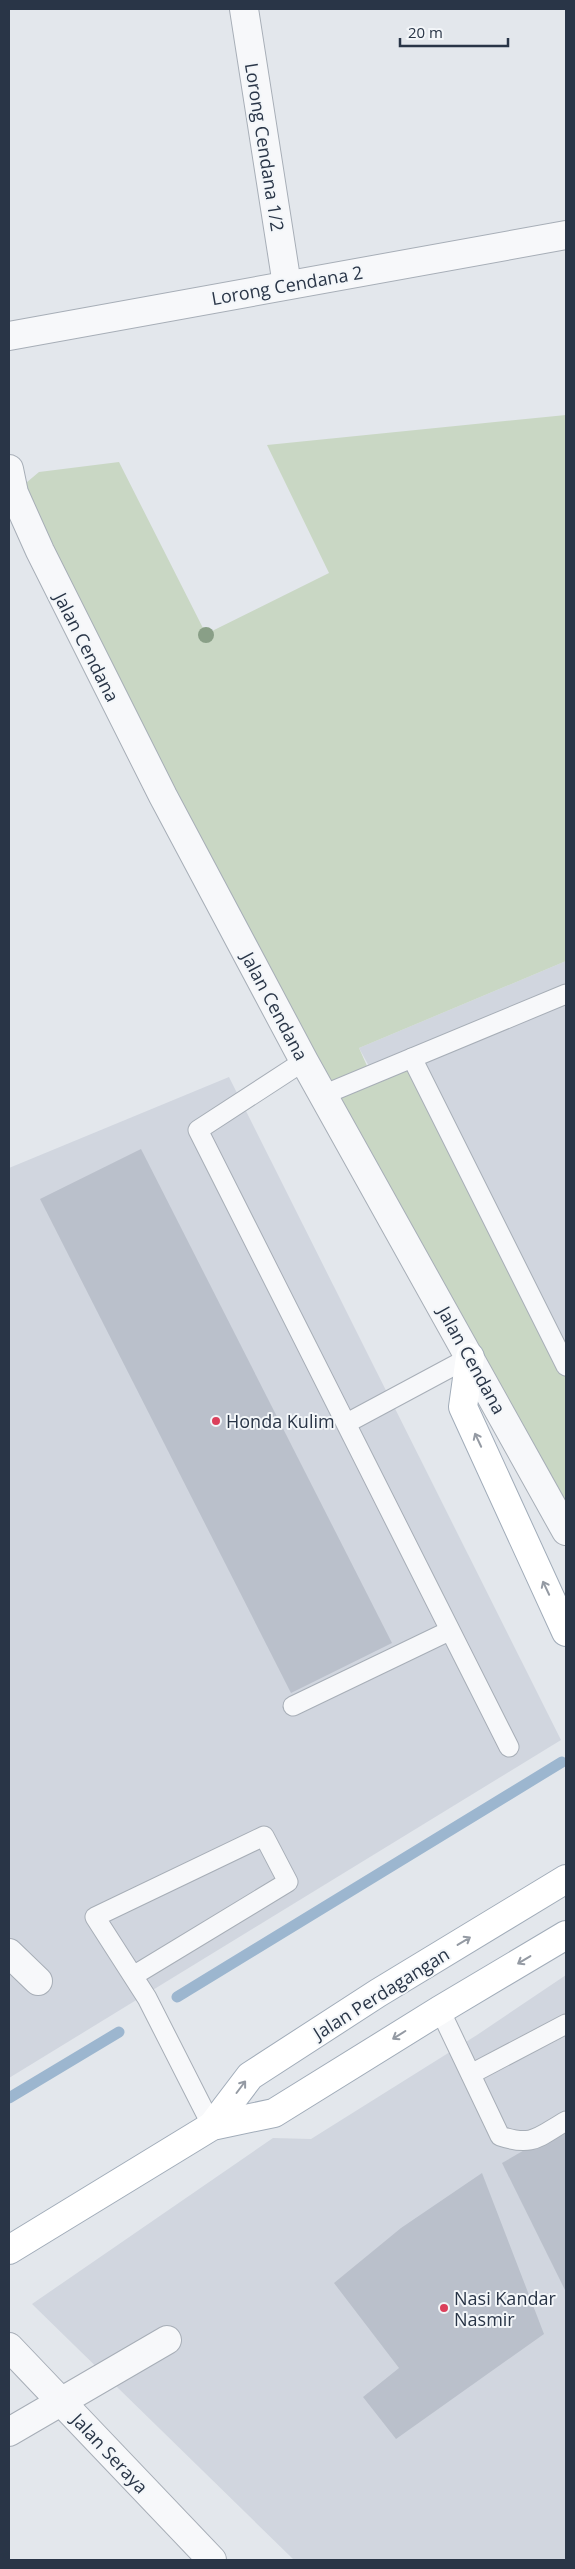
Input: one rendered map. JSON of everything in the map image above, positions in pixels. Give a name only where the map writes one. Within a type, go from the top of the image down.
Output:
[{"type":"main road","points":[[470,1357],[463,1407],[566,1632]]},
{"type":"main road","name":"Jalan Perdagangan","points":[[212,2126],[250,2076],[378,1993],[566,1880]]},
{"type":"main road","name":"Jalan Perdagangan","points":[[9,2250],[212,2126],[274,2113],[440,2010],[566,1935]]},
{"type":"street","name":"Lorong Cendana 1/2","points":[[244,9],[287,285]]},
{"type":"street","name":"Lorong Cendana 2","points":[[9,336],[566,235]]},
{"type":"street","name":"Jalan Cendana","points":[[9,469],[14,493],[36,543],[90,654],[163,796],[323,1095],[566,1531]]},
{"type":"street","points":[[9,1953],[38,1981]]},
{"type":"street","points":[[9,2432],[167,2340]]},
{"type":"street","name":"Jalan Seraya","points":[[9,2347],[212,2560]]},
{"type":"lane","points":[[323,1095],[566,994]]},
{"type":"lane","points":[[412,1058],[566,1366]]},
{"type":"lane","points":[[304,1060],[198,1130],[509,1747]]},
{"type":"lane","points":[[347,1423],[470,1357]]},
{"type":"lane","points":[[293,1706],[449,1631]]},
{"type":"lane","points":[[133,1976],[288,1882],[264,1836],[95,1916],[133,1976],[147,1998],[212,2126]]},
{"type":"lane","points":[[440,2010],[500,2136],[518,2142],[531,2142],[566,2121]]},
{"type":"lane","points":[[471,2074],[566,2024]]},
{"type":"shaded area","points":[[566,961],[566,1423],[359,1048]]},
{"type":"shaded area","points":[[229,1077],[561,1740],[9,2078],[9,1168]]},
{"type":"shaded area","points":[[566,1975],[566,2560],[294,2560],[32,2304],[273,2138],[311,2139],[477,2035]]},
{"type":"green space","points":[[566,415],[566,961],[359,1048],[371,1075],[412,1058],[566,1366],[566,1531],[14,493],[39,472],[119,462],[206,634],[329,573],[267,445]]},
{"type":"building","name":"Honda Kulim","points":[[141,1149],[392,1643],[291,1693],[40,1199]]},
{"type":"building","points":[[566,2126],[566,2292],[502,2163]]},
{"type":"building","name":"Nasi Kandar Nasmir","points":[[482,2173],[544,2334],[396,2439],[363,2397],[399,2368],[334,2283],[401,2228]]},
{"type":"waterway","points":[[177,1997],[562,1762]]},
{"type":"waterway","points":[[9,2098],[119,2032]]},
{"type":"place","name":"Honda Kulim","points":[[216,1421]]},
{"type":"place","name":"Nasi Kandar Nasmir","points":[[444,2308]]}]
